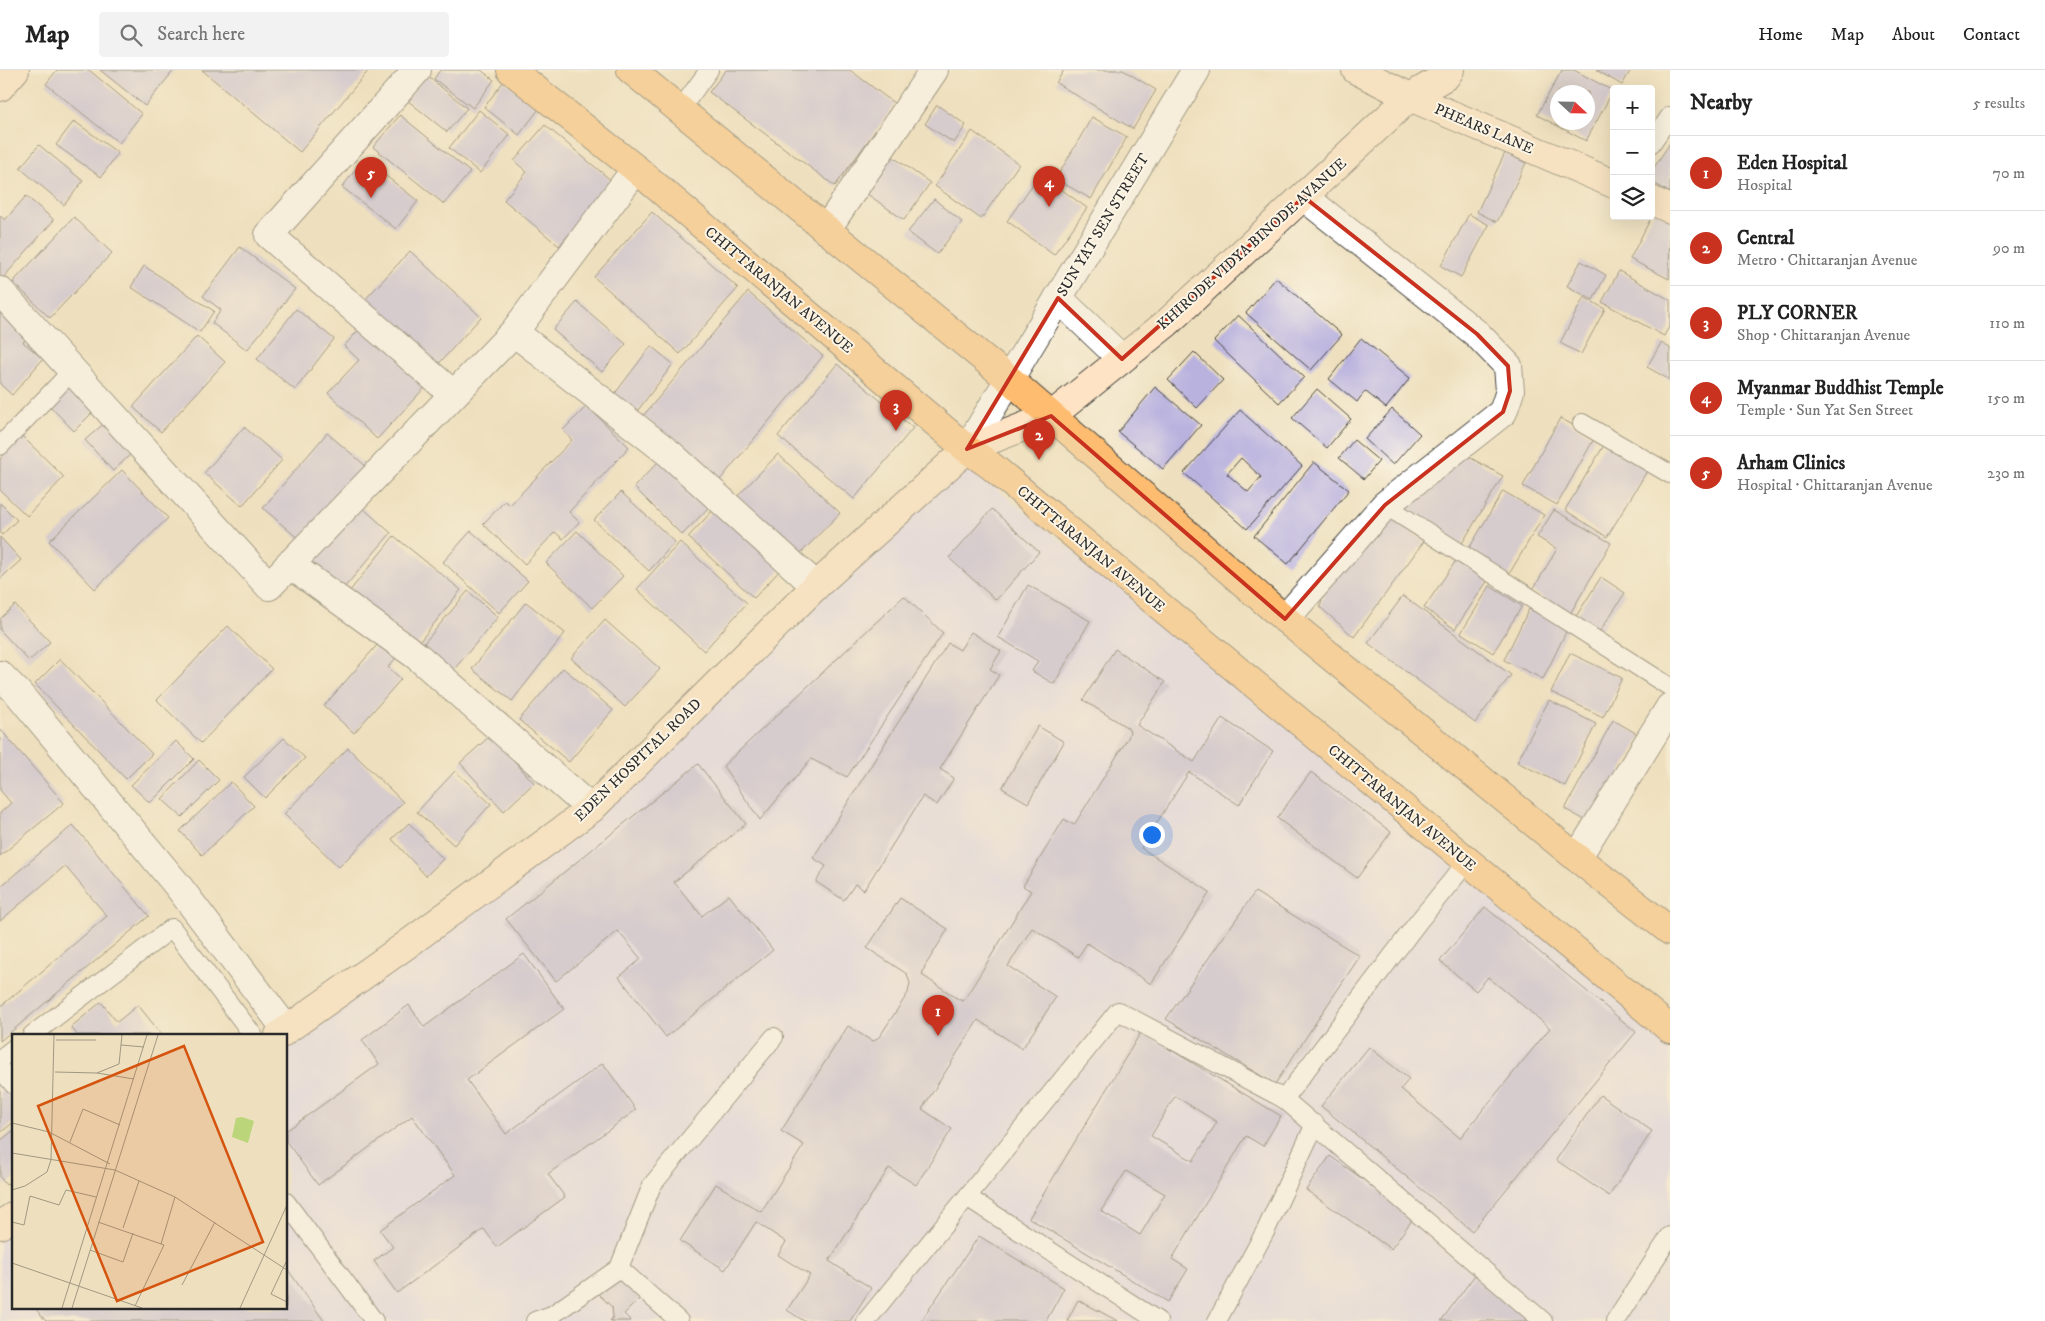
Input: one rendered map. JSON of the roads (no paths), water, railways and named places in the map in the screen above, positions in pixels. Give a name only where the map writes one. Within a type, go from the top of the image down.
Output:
[{"type":"main road","name":"CHITTARANJAN AVENUE","points":[[511,70],[636,170],[967,449],[990,465],[1670,1029]]},
{"type":"main road","points":[[631,70],[1009,379],[1284,619],[1577,858],[1670,930]]},
{"type":"street","points":[[0,87],[15,70]]},
{"type":"street","points":[[417,70],[269,235],[453,394]]},
{"type":"street","points":[[826,230],[934,70]]},
{"type":"street","name":"SUN YAT SEN STREET","points":[[967,449],[1196,70]]},
{"type":"street","name":"PHEARS LANE","points":[[1356,70],[1410,97],[1610,182]]},
{"type":"street","name":"KHIRODE VIDYA BINODE AVANUE","points":[[967,449],[1051,416],[1167,323],[1410,97],[1446,76],[1450,70]]},
{"type":"street","points":[[0,291],[269,586],[514,332],[636,170]]},
{"type":"street","points":[[1284,619],[1385,505],[1503,412],[1510,391],[1508,366],[1477,334],[1304,197]]},
{"type":"street","points":[[1655,202],[1670,209]]},
{"type":"street","points":[[1058,298],[1122,358]]},
{"type":"street","points":[[514,332],[670,454],[816,586]]},
{"type":"street","name":"EDEN HOSPITAL ROAD","points":[[283,1032],[405,946],[591,809],[816,586],[967,449]]},
{"type":"street","points":[[289,564],[417,656],[591,809]]},
{"type":"street","points":[[0,675],[18,693],[178,886],[283,1032]]},
{"type":"street","points":[[1577,858],[1670,707]]},
{"type":"lane","points":[[680,110],[709,70]]},
{"type":"lane","points":[[1655,138],[1670,116]]},
{"type":"lane","points":[[0,446],[72,370]]},
{"type":"lane","points":[[1582,423],[1670,474]]},
{"type":"lane","points":[[1385,505],[1670,687]]},
{"type":"lane","points":[[1284,1099],[1418,922],[1467,862]]},
{"type":"lane","points":[[33,1034],[172,928],[252,1034]]},
{"type":"lane","points":[[866,1321],[1118,1011],[1284,1099],[1543,1321]]},
{"type":"lane","points":[[535,1321],[552,1315],[618,1268],[652,1185],[774,1037]]},
{"type":"lane","points":[[0,1059],[12,1050]]},
{"type":"lane","points":[[0,1069],[12,1083]]},
{"type":"lane","points":[[1217,1321],[1266,1230],[1315,1124]]},
{"type":"lane","points":[[966,1197],[1158,1321]]},
{"type":"lane","points":[[288,1205],[374,1321]]},
{"type":"lane","points":[[1615,1321],[1670,1236]]},
{"type":"lane","points":[[618,1268],[679,1321]]},
{"type":"place","name":"Arham Clinics","points":[[371,198]]},
{"type":"place","name":"Myanmar Buddhist Temple","points":[[1049,207]]},
{"type":"place","name":"PLY CORNER","points":[[896,431]]},
{"type":"place","name":"Central","points":[[1039,460]]},
{"type":"place","name":"Eden Hospital","points":[[938,1036]]}]
